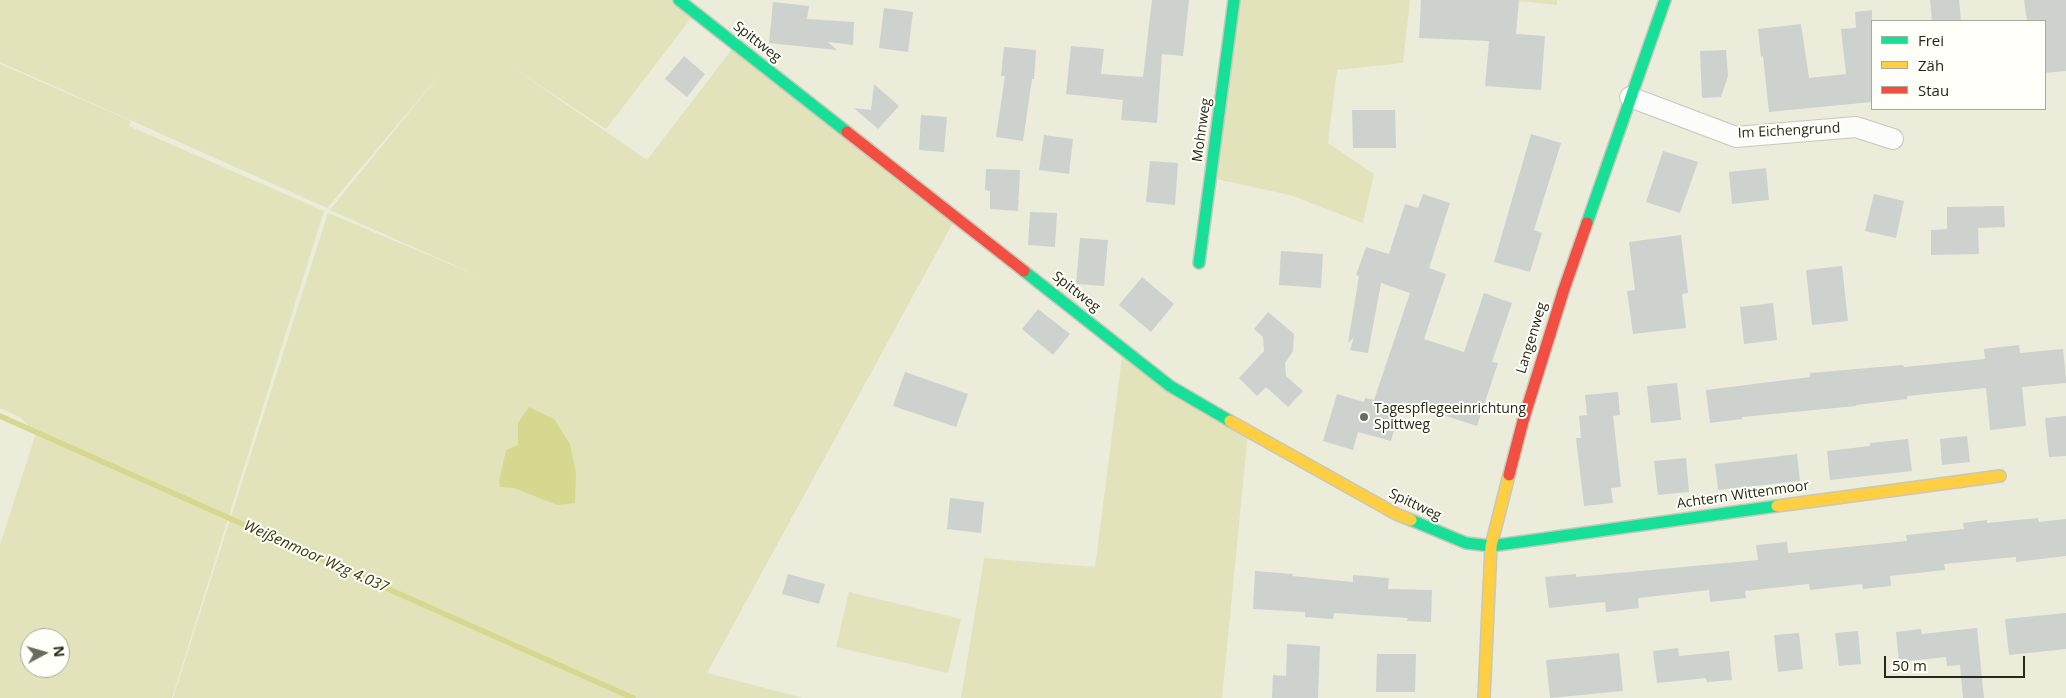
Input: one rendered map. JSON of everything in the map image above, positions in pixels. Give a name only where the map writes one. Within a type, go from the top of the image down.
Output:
[{"type":"street","name":"Spittweg","points":[[678,0],[1170,386],[1396,514],[1466,543],[1490,546]]},
{"type":"street","name":"Mohnweg","points":[[1199,263],[1234,0]]},
{"type":"street","name":"Langenweg","points":[[1484,698],[1490,546],[1540,362],[1665,0]]},
{"type":"street","name":"Im Eichengrund","points":[[1630,97],[1736,137],[1856,127],[1893,139]]},
{"type":"street","name":"Achtern Wittenmoor","points":[[1490,546],[1639,524],[2000,476]]},
{"type":"shaded area","points":[[0,0],[678,0],[695,13],[606,129],[512,67],[647,160],[736,44],[956,217],[707,673],[803,698],[173,698],[328,213],[483,278],[330,210],[442,72],[327,208],[0,62]]},
{"type":"shaded area","points":[[1234,0],[1410,0],[1403,63],[1337,70],[1328,143],[1374,174],[1363,223],[1290,195],[1211,178]]},
{"type":"shaded area","points":[[1557,0],[1557,5],[1519,1]]},
{"type":"shaded area","points":[[0,64],[131,121],[129,126],[324,211],[172,698],[0,698],[0,545],[36,433],[21,418],[0,408]]},
{"type":"shaded area","points":[[1123,349],[1248,432],[1222,698],[961,698],[984,558],[1095,567]]},
{"type":"shaded area","points":[[529,407],[554,419],[570,444],[576,473],[575,503],[557,505],[514,488],[500,487],[499,482],[506,450],[518,445],[518,423]]},
{"type":"shaded area","points":[[849,592],[961,619],[948,673],[836,647]]},
{"type":"building","points":[[1152,0],[1189,0],[1183,56],[1162,54],[1157,123],[1121,120],[1123,100],[1066,94],[1071,46],[1104,49],[1101,74],[1143,77]]},
{"type":"building","points":[[1421,0],[1519,0],[1516,34],[1545,36],[1541,90],[1485,86],[1489,41],[1419,38]]},
{"type":"building","points":[[1930,0],[1959,0],[1961,20],[1932,20]]},
{"type":"building","points":[[2024,0],[2066,0],[2066,71],[2046,73],[2046,20],[2027,20]]},
{"type":"building","points":[[773,2],[809,6],[807,19],[854,22],[853,45],[828,42],[837,50],[769,43]]},
{"type":"building","points":[[884,8],[913,12],[908,52],[879,48]]},
{"type":"building","points":[[1872,10],[1871,102],[1769,112],[1758,29],[1801,24],[1809,78],[1846,74],[1841,29],[1856,28],[1855,12]]},
{"type":"building","points":[[1004,47],[1036,50],[1034,79],[1032,79],[1023,141],[996,137],[1005,76],[1001,76]]},
{"type":"building","points":[[1726,50],[1728,76],[1721,97],[1702,98],[1700,51]]},
{"type":"building","points":[[684,56],[705,74],[687,97],[665,79]]},
{"type":"building","points":[[874,84],[899,106],[878,129],[854,108],[871,110]]},
{"type":"building","points":[[1352,110],[1395,110],[1396,148],[1353,148]]},
{"type":"building","points":[[921,115],[947,117],[944,152],[919,150]]},
{"type":"building","points":[[1531,134],[1561,143],[1534,230],[1542,233],[1530,272],[1494,262]]},
{"type":"building","points":[[1044,135],[1073,139],[1069,174],[1039,170]]},
{"type":"building","points":[[1663,151],[1698,162],[1680,213],[1646,202]]},
{"type":"building","points":[[1150,161],[1178,163],[1175,205],[1146,202]]},
{"type":"building","points":[[1766,168],[1769,200],[1732,204],[1729,172]]},
{"type":"building","points":[[986,169],[1020,170],[1018,211],[990,209],[990,191],[985,190]]},
{"type":"building","points":[[1423,194],[1450,203],[1429,268],[1446,274],[1424,339],[1464,352],[1484,293],[1512,303],[1492,362],[1498,363],[1477,426],[1402,402],[1391,441],[1358,432],[1353,450],[1323,441],[1337,394],[1364,402],[1365,398],[1374,400],[1410,293],[1381,283],[1368,353],[1350,350],[1354,337],[1348,343],[1359,276],[1356,275],[1366,247],[1389,254],[1405,204],[1418,208]]},
{"type":"building","points":[[1874,194],[1904,201],[1896,238],[1865,231]]},
{"type":"building","points":[[2004,206],[2005,227],[1978,228],[1979,254],[1931,255],[1931,230],[1947,229],[1947,207]]},
{"type":"building","points":[[1030,212],[1057,213],[1055,247],[1028,245]]},
{"type":"building","points":[[1681,235],[1688,293],[1682,294],[1686,328],[1633,334],[1627,291],[1635,290],[1629,242]]},
{"type":"building","points":[[1080,238],[1108,240],[1104,286],[1076,284]]},
{"type":"building","points":[[1281,251],[1323,254],[1321,288],[1279,285]]},
{"type":"building","points":[[1842,266],[1848,321],[1812,325],[1806,270]]},
{"type":"building","points":[[1142,277],[1174,304],[1151,332],[1119,305]]},
{"type":"building","points":[[1773,303],[1777,340],[1744,344],[1740,307]]},
{"type":"building","points":[[1038,309],[1070,334],[1053,355],[1022,329]]},
{"type":"building","points":[[1268,312],[1294,334],[1293,351],[1285,363],[1286,376],[1303,391],[1288,407],[1266,387],[1257,396],[1239,378],[1264,351],[1263,337],[1254,329]]},
{"type":"building","points":[[2019,345],[2020,353],[2063,349],[2066,379],[2066,383],[2022,387],[2026,426],[1990,430],[1986,388],[1907,396],[1907,399],[1856,406],[1742,417],[1742,419],[1710,423],[1706,390],[1810,377],[1810,373],[1903,365],[1904,367],[1985,359],[1984,349]]},
{"type":"building","points":[[905,372],[968,394],[956,427],[893,406]]},
{"type":"building","points":[[1677,383],[1681,420],[1651,423],[1647,386]]},
{"type":"building","points":[[1618,392],[1620,415],[1613,416],[1621,487],[1611,488],[1613,503],[1584,506],[1576,438],[1581,438],[1579,416],[1587,415],[1585,395]]},
{"type":"building","points":[[2066,416],[2066,456],[2049,457],[2045,418]]},
{"type":"building","points":[[1967,436],[1970,462],[1942,465],[1940,439]]},
{"type":"building","points":[[1908,439],[1912,471],[1830,480],[1827,451],[1870,446],[1870,443]]},
{"type":"building","points":[[1797,454],[1800,481],[1718,490],[1715,464]]},
{"type":"building","points":[[1686,458],[1689,492],[1658,495],[1654,461]]},
{"type":"building","points":[[950,498],[984,502],[981,533],[947,529]]},
{"type":"building","points":[[2038,518],[2039,522],[2066,519],[2066,556],[2016,562],[2016,557],[1944,564],[1945,570],[1890,576],[1891,586],[1863,589],[1862,584],[1810,590],[1809,584],[1745,591],[1746,598],[1710,602],[1709,590],[1638,598],[1639,608],[1606,612],[1605,602],[1549,608],[1545,577],[1576,574],[1576,577],[1758,560],[1756,545],[1787,542],[1788,553],[1907,541],[1906,535],[1964,529],[1963,523],[1987,520],[1987,523]]},
{"type":"building","points":[[1255,571],[1353,582],[1353,575],[1389,578],[1388,589],[1432,590],[1431,622],[1407,621],[1408,618],[1334,613],[1333,619],[1305,617],[1305,612],[1253,609]]},
{"type":"building","points":[[788,574],[825,584],[819,604],[782,594]]},
{"type":"building","points":[[2066,613],[2066,649],[2009,655],[2005,619]]},
{"type":"building","points":[[1977,628],[1984,698],[1963,698],[1960,665],[1947,666],[1946,657],[1899,662],[1896,632],[1921,629],[1922,634]]},
{"type":"building","points":[[1858,631],[1861,664],[1839,666],[1835,633]]},
{"type":"building","points":[[1799,633],[1803,669],[1778,672],[1774,635]]},
{"type":"building","points":[[1287,644],[1320,646],[1318,698],[1272,698],[1273,675],[1286,676]]},
{"type":"building","points":[[1678,648],[1679,656],[1729,651],[1732,680],[1707,682],[1706,678],[1657,683],[1653,651]]},
{"type":"building","points":[[1619,653],[1623,691],[1550,698],[1546,660]]},
{"type":"building","points":[[1377,654],[1416,654],[1415,692],[1376,692]]},
{"type":"waterway","name":"Weißenmoor Wzg 4.037","points":[[0,416],[633,698]]},
{"type":"traffic: fast","points":[[679,0],[847,132]]},
{"type":"traffic: fast","points":[[1199,263],[1234,0]]},
{"type":"traffic: fast","points":[[1587,223],[1665,0]]},
{"type":"traffic: fast","points":[[1024,271],[1170,386],[1230,421]]},
{"type":"traffic: fast","points":[[1411,520],[1466,543],[1491,546],[1777,506]]},
{"type":"traffic: slow","points":[[1230,421],[1396,514],[1411,520]]},
{"type":"traffic: slow","points":[[1484,698],[1491,546],[1509,475]]},
{"type":"traffic: slow","points":[[1777,506],[2000,476]]},
{"type":"traffic: jam","points":[[847,132],[1024,271]]},
{"type":"traffic: jam","points":[[1509,475],[1523,421],[1564,289],[1587,223]]},
{"type":"place","name":"Tagespflegeeinrichtung Spittweg","points":[[1364,417]]}]
